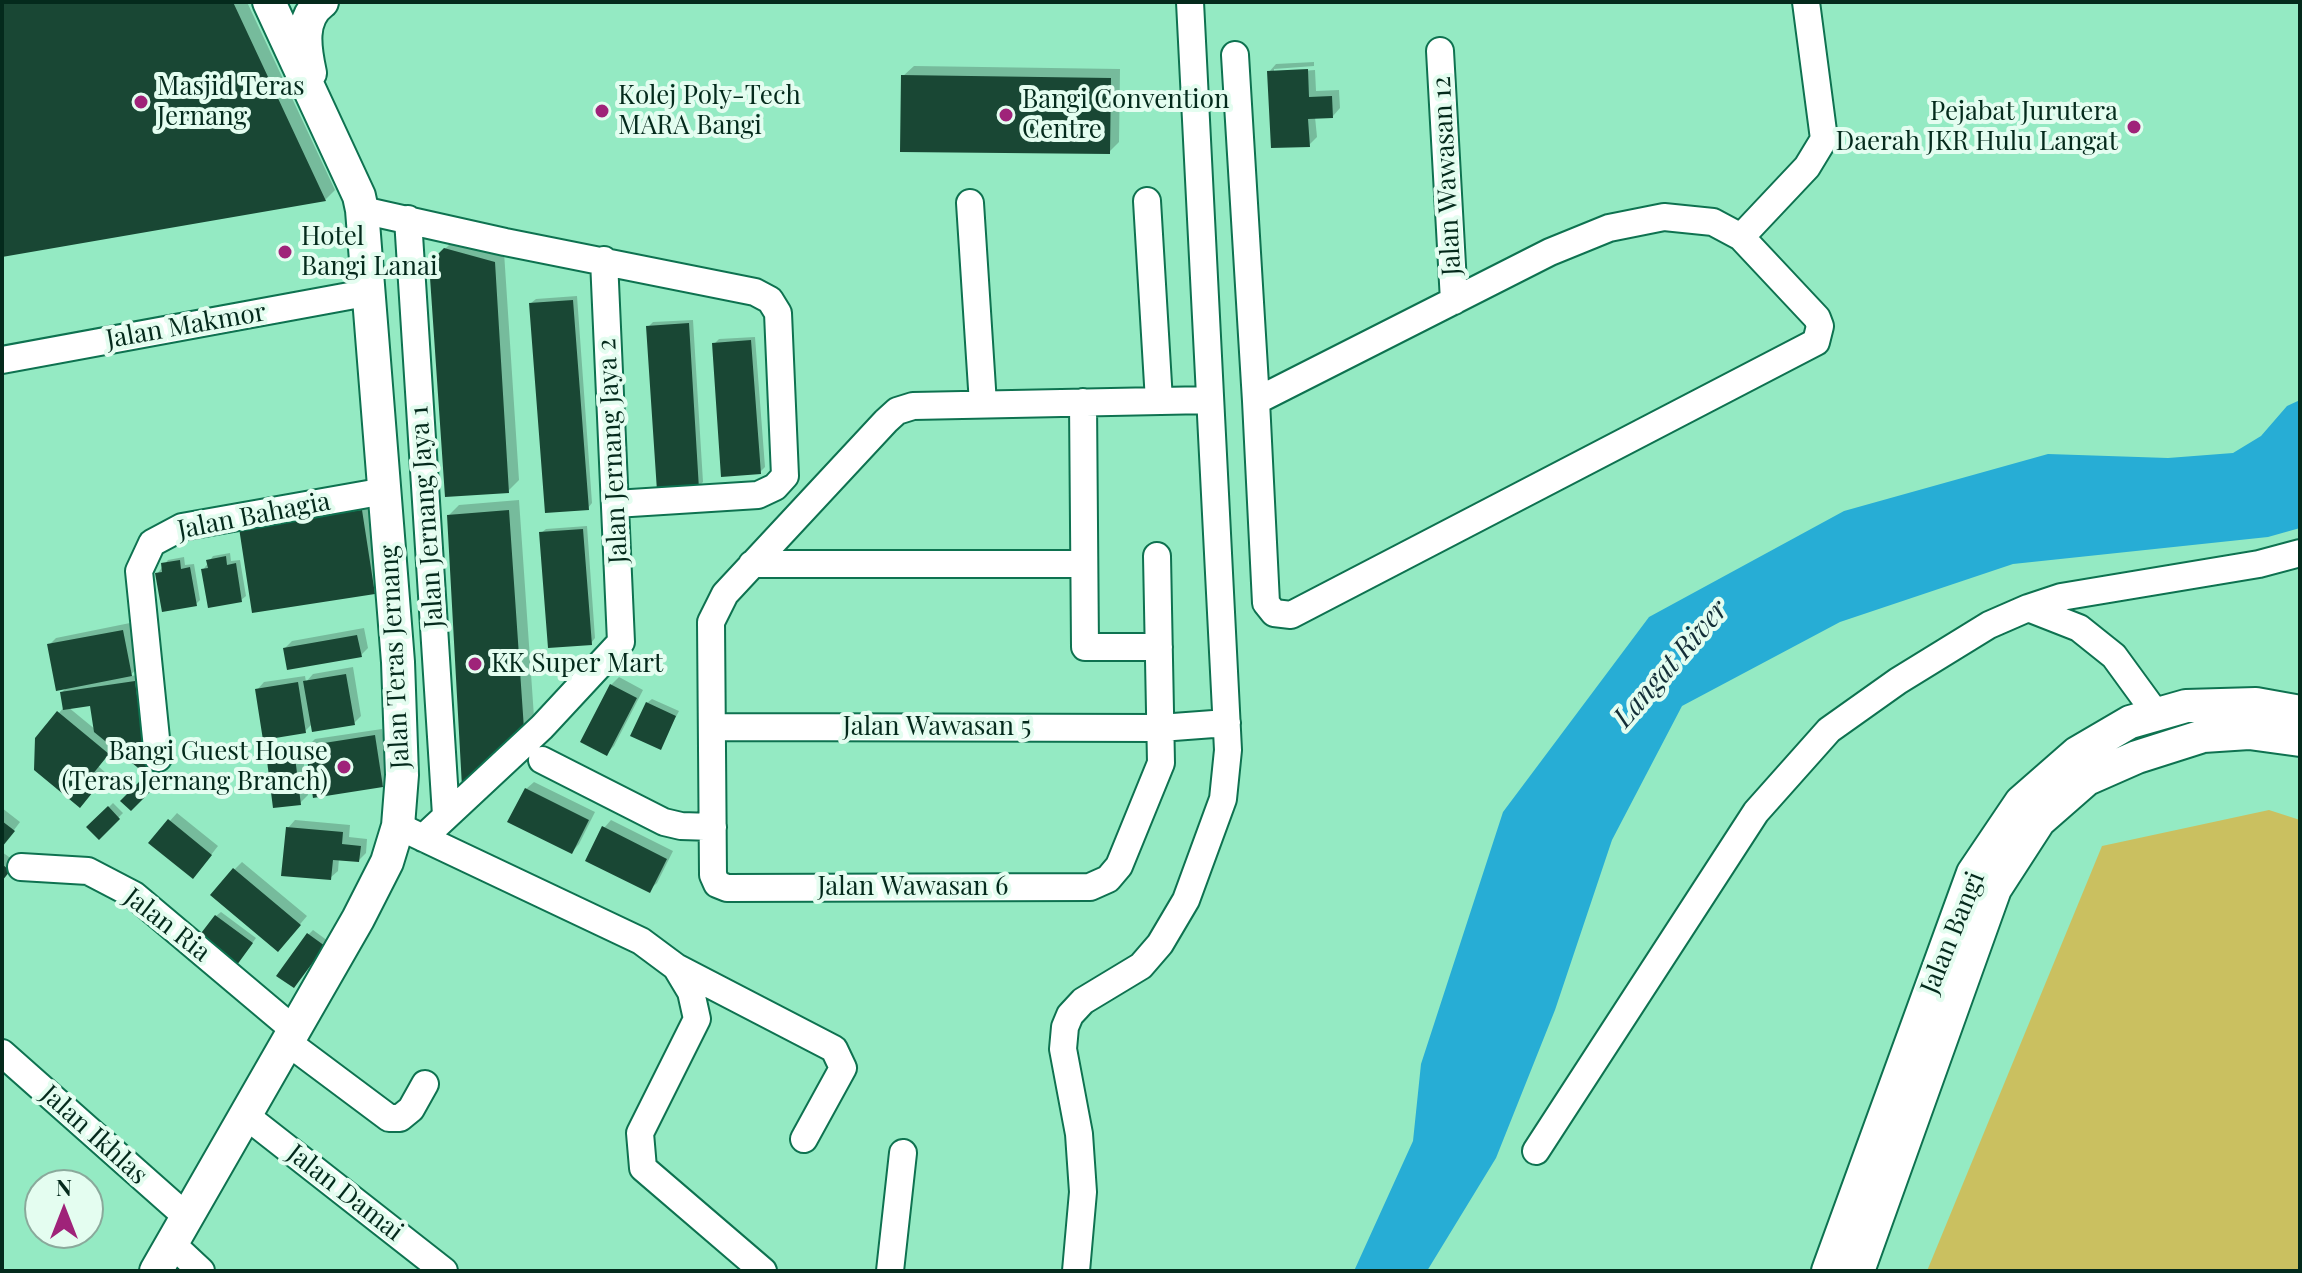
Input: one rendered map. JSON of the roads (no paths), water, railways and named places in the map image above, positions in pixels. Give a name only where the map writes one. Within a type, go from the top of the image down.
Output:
[{"type":"main road","name":"Jalan Teras Jernang","points":[[156,1271],[358,919],[387,862],[411,832],[402,775],[399,676],[371,292],[362,210],[359,196],[269,2]]},
{"type":"main road","points":[[318,108],[304,46],[307,25],[316,6],[322,2]]},
{"type":"main road","name":"Jalan Bangi","points":[[1828,1271],[1973,873],[2021,802],[2077,753],[2130,722],[2186,706],[2256,704],[2300,712]]},
{"type":"main road","name":"Jalan Bangi","points":[[1858,1271],[1995,889],[2039,821],[2087,779],[2137,757],[2203,736],[2249,733],[2300,740]]},
{"type":"street","points":[[1076,1271],[1083,1192],[1079,1134],[1063,1049],[1065,1027],[1070,1015],[1083,1001],[1141,966],[1160,944],[1186,900],[1223,799],[1228,750],[1190,2]]},
{"type":"street","points":[[1741,237],[1807,167],[1824,139],[1806,2]]},
{"type":"street","name":"Jalan Wawasan 12","points":[[1440,51],[1454,301]]},
{"type":"street","points":[[1235,55],[1266,603],[1274,613],[1291,615],[1816,342],[1820,326],[1817,318],[1741,237],[1713,222],[1664,217],[1609,228],[1550,252],[1256,401]]},
{"type":"street","points":[[1147,201],[1159,401]]},
{"type":"street","points":[[970,203],[983,404]]},
{"type":"street","points":[[362,210],[755,292],[770,300],[778,313],[785,476],[775,487],[758,495],[615,504]]},
{"type":"street","name":"Jalan Jernang Jaya 1","points":[[408,219],[446,815]]},
{"type":"street","name":"Jalan Jernang Jaya 2","points":[[446,815],[542,727],[621,642],[604,260]]},
{"type":"street","name":"Jalan Makmor","points":[[2,360],[371,292]]},
{"type":"street","points":[[542,760],[664,822],[713,827],[711,622],[725,594],[897,411],[913,406],[1210,400]]},
{"type":"street","points":[[1083,402],[1085,647],[1159,647]]},
{"type":"street","points":[[1214,460],[1258,460]]},
{"type":"street","name":"Jalan Bahagia","points":[[158,758],[139,571],[152,543],[182,527],[385,491]]},
{"type":"street","points":[[1536,1151],[1756,812],[1829,730],[1898,681],[1989,625],[2028,608],[2061,597],[2259,564],[2300,553]]},
{"type":"street","points":[[1157,556],[1160,728]]},
{"type":"street","points":[[752,564],[1084,564]]},
{"type":"street","points":[[2028,608],[2079,628],[2114,656],[2157,715]]},
{"type":"street","name":"Jalan Wawasan 5","points":[[713,727],[1160,728],[1227,723]]},
{"type":"street","name":"Jalan Wawasan 6","points":[[713,827],[713,875],[717,884],[727,888],[1090,887],[1108,879],[1119,866],[1161,763],[1160,728]]},
{"type":"street","points":[[411,832],[446,815]]},
{"type":"street","points":[[411,832],[641,941],[676,967],[834,1049],[843,1068],[804,1139]]},
{"type":"street","name":"Jalan Ria","points":[[21,867],[88,871],[134,895],[290,1035],[389,1118],[400,1118],[411,1109],[425,1084]]},
{"type":"street","points":[[676,967],[691,992],[697,1019],[640,1133],[643,1168],[763,1271]]},
{"type":"street","name":"Jalan Ikhlas","points":[[2,1053],[179,1230],[201,1271]]},
{"type":"street","name":"Jalan Damai","points":[[245,1115],[444,1271]]},
{"type":"street","points":[[890,1271],[903,1153]]},
{"type":"water","name":"Langat River","points":[[2300,400],[2300,528],[2268,537],[2013,564],[1840,622],[1682,706],[1612,840],[1555,1010],[1496,1158],[1427,1271],[1354,1271],[1413,1141],[1421,1064],[1503,812],[1649,617],[1844,511],[2048,454],[2168,458],[2233,453],[2261,436],[2287,406]]},
{"type":"place","name":"Masjid Teras Jernang","points":[[141,102]]},
{"type":"place","name":"Kolej Poly-Tech MARA Bangi","points":[[602,111]]},
{"type":"place","name":"Bangi Convention Centre","points":[[1006,115]]},
{"type":"place","name":"Pejabat Jurutera Daerah JKR Hulu Langat","points":[[2134,127]]},
{"type":"place","name":"Hotel Bangi Lanai","points":[[285,252]]},
{"type":"place","name":"KK Super Mart","points":[[475,664]]},
{"type":"place","name":"Bangi Guest House (Teras Jernang Branch)","points":[[344,767]]}]
